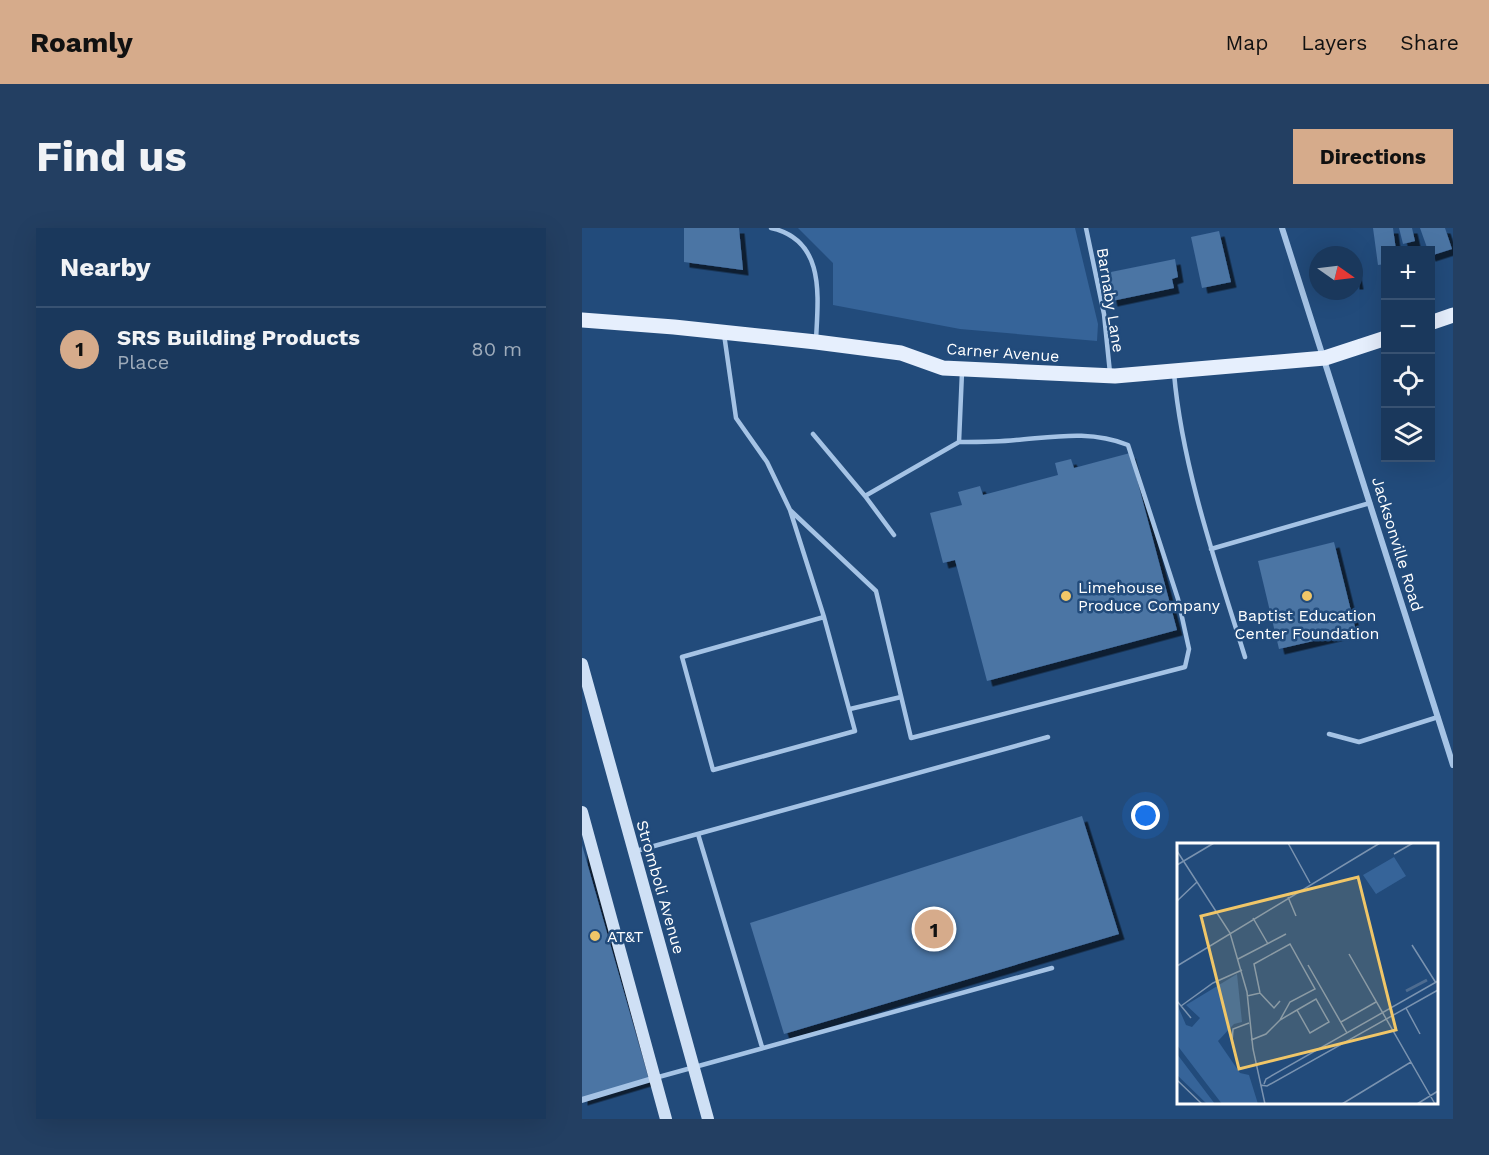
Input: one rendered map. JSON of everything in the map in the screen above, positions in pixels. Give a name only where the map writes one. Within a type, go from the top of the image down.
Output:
[{"type":"main road","points":[[1435,322],[1453,315]]},
{"type":"main road","name":"Carner Avenue","points":[[582,320],[816,342],[901,354],[943,368],[1110,375],[1325,358],[1381,340]]},
{"type":"street","name":"Jacksonville Road","points":[[1282,228],[1453,765]]},
{"type":"street","name":"Stromboli Avenue","points":[[582,664],[708,1119]]},
{"type":"street","points":[[582,812],[666,1119]]},
{"type":"street","points":[[582,1100],[655,1078]]},
{"type":"lane","points":[[771,228],[785,231],[806,249],[816,272],[816,342]]},
{"type":"lane","name":"Barnaby Lane","points":[[1086,228],[1104,314],[1110,375]]},
{"type":"lane","points":[[723,332],[736,418],[767,462],[790,510],[824,617],[855,731],[713,770],[682,657],[824,617]]},
{"type":"lane","points":[[959,442],[962,369]]},
{"type":"lane","points":[[1174,371],[1177,406],[1211,549],[1245,657]]},
{"type":"lane","points":[[813,434],[894,535]]},
{"type":"lane","points":[[790,510],[876,591],[911,738],[1185,667],[1189,649],[1174,588],[1128,445],[1108,437],[1070,434],[1016,440],[959,442],[865,496]]},
{"type":"lane","points":[[1211,549],[1371,503]]},
{"type":"lane","points":[[850,709],[901,697]]},
{"type":"lane","points":[[1329,734],[1359,742],[1438,717]]},
{"type":"lane","points":[[633,852],[1048,737]]},
{"type":"lane","points":[[698,834],[762,1047]]},
{"type":"lane","points":[[655,1078],[1052,968]]},
{"type":"shaded area","points":[[798,228],[1075,228],[1098,324],[1097,341],[960,329],[833,305],[833,263]]},
{"type":"building","points":[[684,228],[739,228],[743,270],[684,262]]},
{"type":"building","points":[[1373,228],[1393,228],[1395,246],[1381,246],[1381,265],[1378,265]]},
{"type":"building","points":[[1399,228],[1412,228],[1415,241],[1403,244]]},
{"type":"building","points":[[1420,228],[1445,228],[1452,249],[1435,254],[1435,246],[1426,246]]},
{"type":"building","points":[[1219,231],[1231,282],[1202,288],[1191,237]]},
{"type":"building","points":[[1175,259],[1178,277],[1172,279],[1174,288],[1112,301],[1106,273]]},
{"type":"building","name":"Limehouse Produce Company","points":[[1130,453],[1177,630],[987,681],[955,560],[943,563],[930,513],[962,505],[958,492],[980,486],[983,495],[1058,475],[1055,463],[1071,459],[1074,468]]},
{"type":"building","name":"Baptist Education Center Foundation","points":[[1334,542],[1356,631],[1279,649],[1258,561]]},
{"type":"building","points":[[1082,816],[1119,934],[784,1034],[750,923]]},
{"type":"building","name":"AT&T","points":[[582,845],[649,1080],[582,1100]]},
{"type":"place","name":"Limehouse Produce Company","points":[[1066,596]]},
{"type":"place","name":"Baptist Education Center Foundation","points":[[1307,596]]},
{"type":"place","name":"SRS Building Products","points":[[934,929]]},
{"type":"place","name":"AT&T","points":[[595,936]]}]
